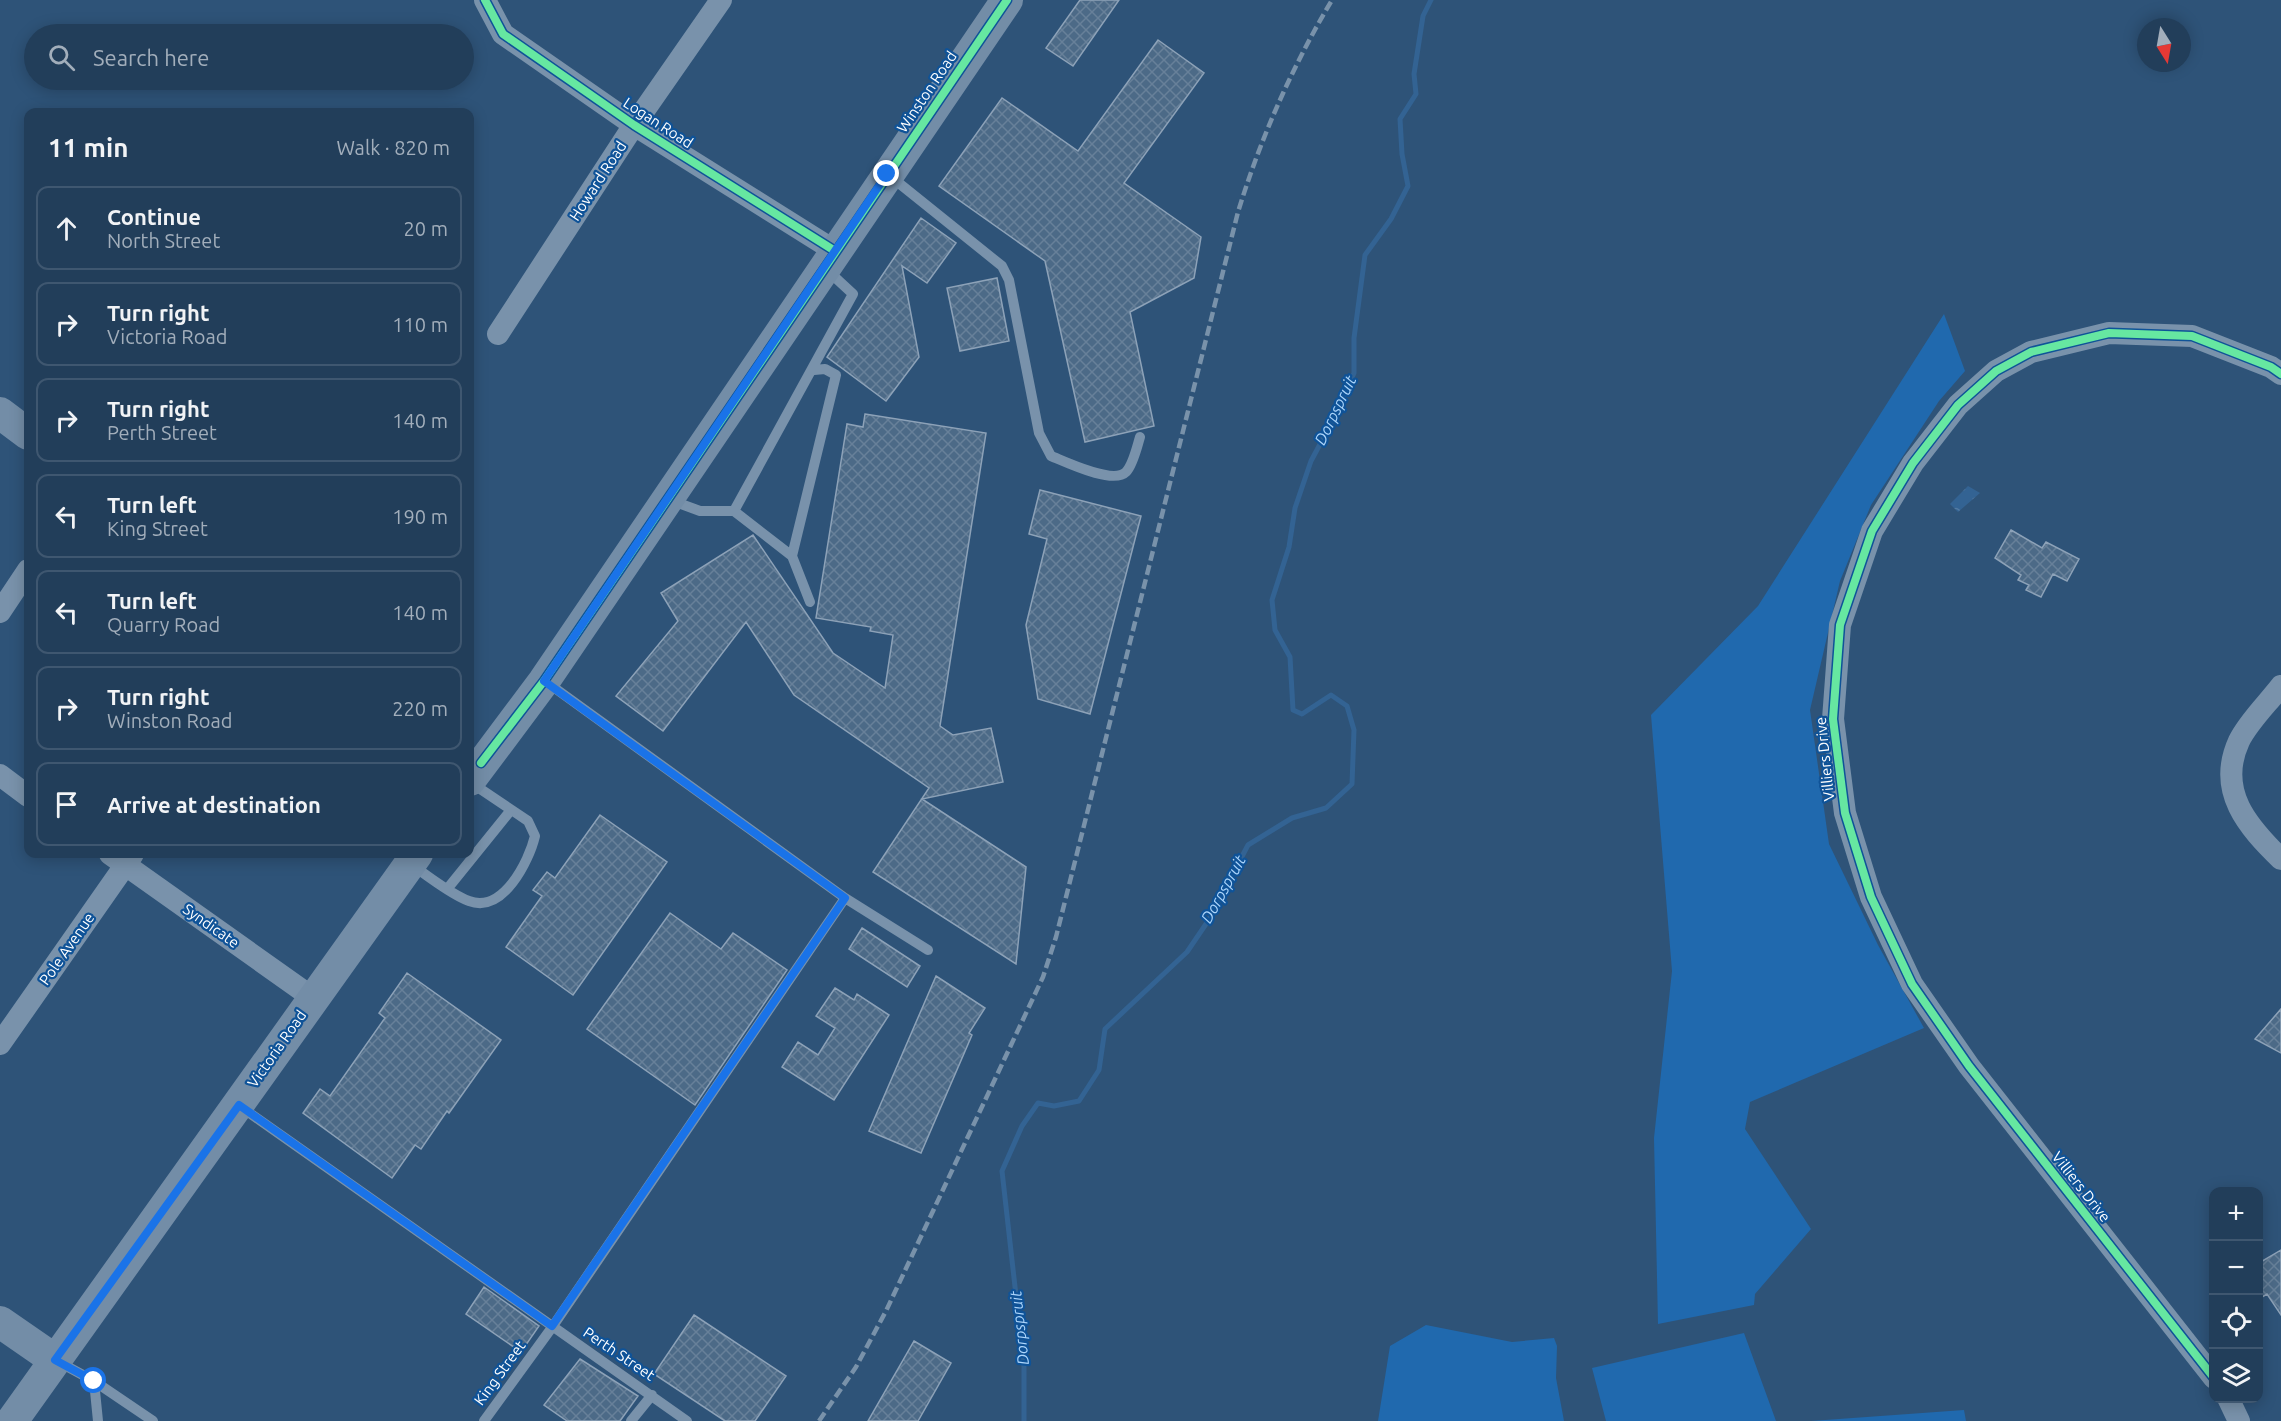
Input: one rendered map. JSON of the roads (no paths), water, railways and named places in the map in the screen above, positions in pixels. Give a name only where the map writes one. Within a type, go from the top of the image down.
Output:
[{"type":"street","name":"Logan Road","points":[[485,0],[503,34],[829,259]]},
{"type":"street","name":"Howard Road","points":[[498,334],[634,124],[721,0]]},
{"type":"street","name":"Winston Road","points":[[474,768],[544,681],[1007,0]]},
{"type":"street","name":"Villiers Drive","points":[[2209,1372],[1969,1066],[1912,984],[1871,897],[1845,813],[1833,719],[1840,625],[1872,531],[1913,463],[1958,405],[1996,371],[2031,352],[2109,333],[2192,336],[2271,367],[2281,374]]},
{"type":"street","points":[[0,413],[24,431]]},
{"type":"street","points":[[0,612],[24,576]]},
{"type":"street","points":[[2281,686],[2239,741],[2232,770],[2234,800],[2252,830],[2281,859]]},
{"type":"street","points":[[0,775],[24,793]]},
{"type":"street","name":"Pole Avenue","points":[[0,1044],[122,858]]},
{"type":"street","name":"Syndicate","points":[[124,858],[313,998]]},
{"type":"street","name":"Victoria Road","points":[[12,1421],[413,858]]},
{"type":"street","points":[[0,1322],[55,1360]]},
{"type":"street","points":[[2230,1403],[2239,1421]]},
{"type":"lane","points":[[887,174],[1002,266],[1010,280],[1039,433],[1051,456],[1108,477],[1121,475],[1127,471],[1140,437]]},
{"type":"lane","points":[[734,512],[814,370],[853,294],[829,259]]},
{"type":"lane","points":[[792,556],[836,375],[825,369],[814,370]]},
{"type":"lane","points":[[667,498],[700,511],[734,512],[792,556],[810,602]]},
{"type":"lane","points":[[544,681],[845,898],[928,950]]},
{"type":"lane","points":[[413,858],[448,888],[470,902],[486,902],[503,893],[523,866],[534,836],[528,821],[511,810],[474,772]]},
{"type":"lane","points":[[474,856],[511,810]]},
{"type":"lane","points":[[448,888],[472,858]]},
{"type":"lane","name":"King Street","points":[[484,1421],[552,1326],[845,898]]},
{"type":"lane","name":"Perth Street","points":[[239,1105],[687,1421]]},
{"type":"lane","points":[[55,1360],[94,1381],[153,1421]]},
{"type":"lane","points":[[94,1381],[98,1421]]},
{"type":"lane","points":[[632,1421],[652,1395]]},
{"type":"water","points":[[1968,486],[1980,493],[1958,512],[1950,504]]},
{"type":"waterway","name":"Dorpspruit","points":[[1024,1421],[1024,1367],[1002,1171],[1022,1126],[1038,1103],[1054,1106],[1079,1101],[1099,1070],[1105,1029],[1187,952],[1208,921],[1248,845],[1292,818],[1326,808],[1352,784],[1354,730],[1347,706],[1331,695],[1302,714],[1293,710],[1290,657],[1275,630],[1272,600],[1289,547],[1295,508],[1311,461],[1354,373],[1354,338],[1365,255],[1391,219],[1408,186],[1402,154],[1400,119],[1416,94],[1414,74],[1423,16],[1431,0]]},
{"type":"railway","points":[[819,1421],[856,1367],[886,1311],[1043,977],[1056,937],[1238,212],[1279,103],[1332,0]]}]
